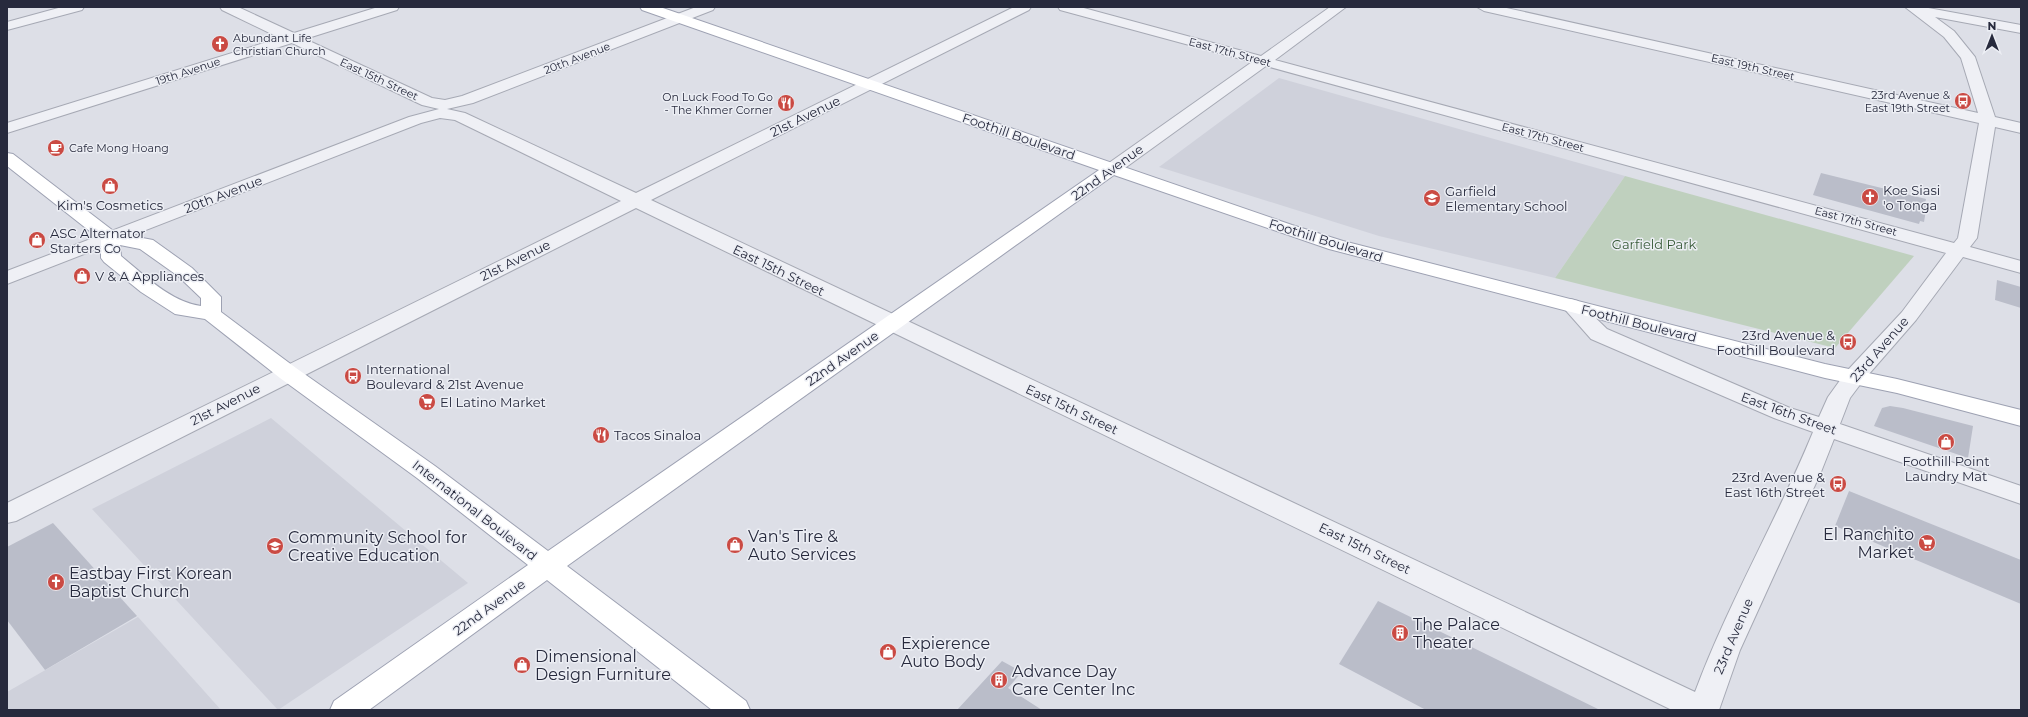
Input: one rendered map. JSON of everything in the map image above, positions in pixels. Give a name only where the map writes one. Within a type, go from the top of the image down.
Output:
[{"type":"main road","name":"Foothill Boulevard","points":[[647,7],[1112,169],[1336,245],[2021,418]]},
{"type":"main road","points":[[7,144],[7,158],[110,238],[146,244],[186,272],[211,297],[211,314]]},
{"type":"main road","name":"22nd Avenue","points":[[345,710],[890,324],[1112,169]]},
{"type":"main road","name":"International Boulevard","points":[[110,238],[111,258],[148,288],[182,310],[211,314],[426,472],[735,710]]},
{"type":"street","points":[[7,26],[77,7]]},
{"type":"street","name":"East 15th Street","points":[[227,7],[459,116],[890,324],[1184,462],[1703,710]]},
{"type":"street","name":"19th Avenue","points":[[7,128],[392,7]]},
{"type":"street","name":"20th Avenue","points":[[7,278],[708,7]]},
{"type":"street","name":"21st Avenue","points":[[7,514],[288,372],[1024,7]]},
{"type":"street","name":"East 17th Street","points":[[1065,7],[2021,266]]},
{"type":"street","name":"22nd Avenue","points":[[1112,169],[1339,7]]},
{"type":"street","name":"East 19th Street","points":[[1484,7],[2021,128]]},
{"type":"street","points":[[1911,8],[2021,29]]},
{"type":"street","name":"23rd Avenue","points":[[1703,710],[1725,650],[1828,427],[1839,397],[1854,377],[1909,316],[1967,238],[1988,120],[1968,57],[1949,34],[1911,8]]},
{"type":"street","name":"East 16th Street","points":[[1571,305],[1599,334],[1744,398],[1782,413],[1828,427],[2021,495]]},
{"type":"shaded area","name":"Garfield Elementary School","points":[[1279,78],[1625,176],[1555,278],[1379,236],[1159,167]]},
{"type":"shaded area","name":"Community School for Creative Education","points":[[271,418],[468,583],[278,710],[92,509]]},
{"type":"shaded area","points":[[138,617],[221,710],[7,710],[7,692]]},
{"type":"green space","name":"Garfield Park","points":[[1625,176],[1914,256],[1835,348],[1555,278]]},
{"type":"building","name":"Koe Siasi 'o Tonga","points":[[1821,173],[1926,199],[1925,203],[1927,204],[1924,222],[1920,221],[1919,224],[1813,195]]},
{"type":"building","points":[[1997,280],[2021,287],[2021,308],[1995,300]]},
{"type":"building","name":"Foothill Point Laundry Mat","points":[[1890,406],[1973,426],[1968,458],[1874,426],[1882,408]]},
{"type":"building","name":"El Ranchito Market","points":[[1849,491],[2021,560],[2021,604],[1835,526]]},
{"type":"building","name":"Eastbay First Korean Baptist Church","points":[[53,523],[137,616],[45,670],[7,620],[7,547]]},
{"type":"building","name":"The Palace Theater","points":[[1378,601],[1600,710],[1426,710],[1339,664]]},
{"type":"building","name":"Advance Day Care Center Inc","points":[[1002,661],[1022,672],[1008,688],[1042,710],[957,710]]},
{"type":"place","name":"Abundant Life Christian Church","points":[[220,44]]},
{"type":"place","name":"23rd Avenue & East 19th Street","points":[[1963,101]]},
{"type":"place","name":"On Luck Food To Go - The Khmer Corner","points":[[786,103]]},
{"type":"place","name":"Cafe Mong Hoang","points":[[56,148]]},
{"type":"place","name":"Kim's Cosmetics","points":[[110,186]]},
{"type":"place","name":"Koe Siasi 'o Tonga","points":[[1870,197]]},
{"type":"place","name":"Garfield Elementary School","points":[[1432,198]]},
{"type":"place","name":"ASC Alternator Starters Co","points":[[37,240]]},
{"type":"place","name":"V & A Appliances","points":[[82,276]]},
{"type":"place","name":"23rd Avenue & Foothill Boulevard","points":[[1848,342]]},
{"type":"place","name":"International Boulevard & 21st Avenue","points":[[353,376]]},
{"type":"place","name":"El Latino Market","points":[[427,402]]},
{"type":"place","name":"Tacos Sinaloa","points":[[601,435]]},
{"type":"place","name":"Foothill Point Laundry Mat","points":[[1946,442]]},
{"type":"place","name":"23rd Avenue & East 16th Street","points":[[1838,484]]},
{"type":"place","name":"El Ranchito Market","points":[[1927,543]]},
{"type":"place","name":"Van's Tire & Auto Services","points":[[735,545]]},
{"type":"place","name":"Community School for Creative Education","points":[[275,546]]},
{"type":"place","name":"Eastbay First Korean Baptist Church","points":[[56,582]]},
{"type":"place","name":"The Palace Theater","points":[[1400,633]]},
{"type":"place","name":"Expierence Auto Body","points":[[888,652]]},
{"type":"place","name":"Dimensional Design Furniture","points":[[522,665]]},
{"type":"place","name":"Advance Day Care Center Inc","points":[[999,680]]}]
